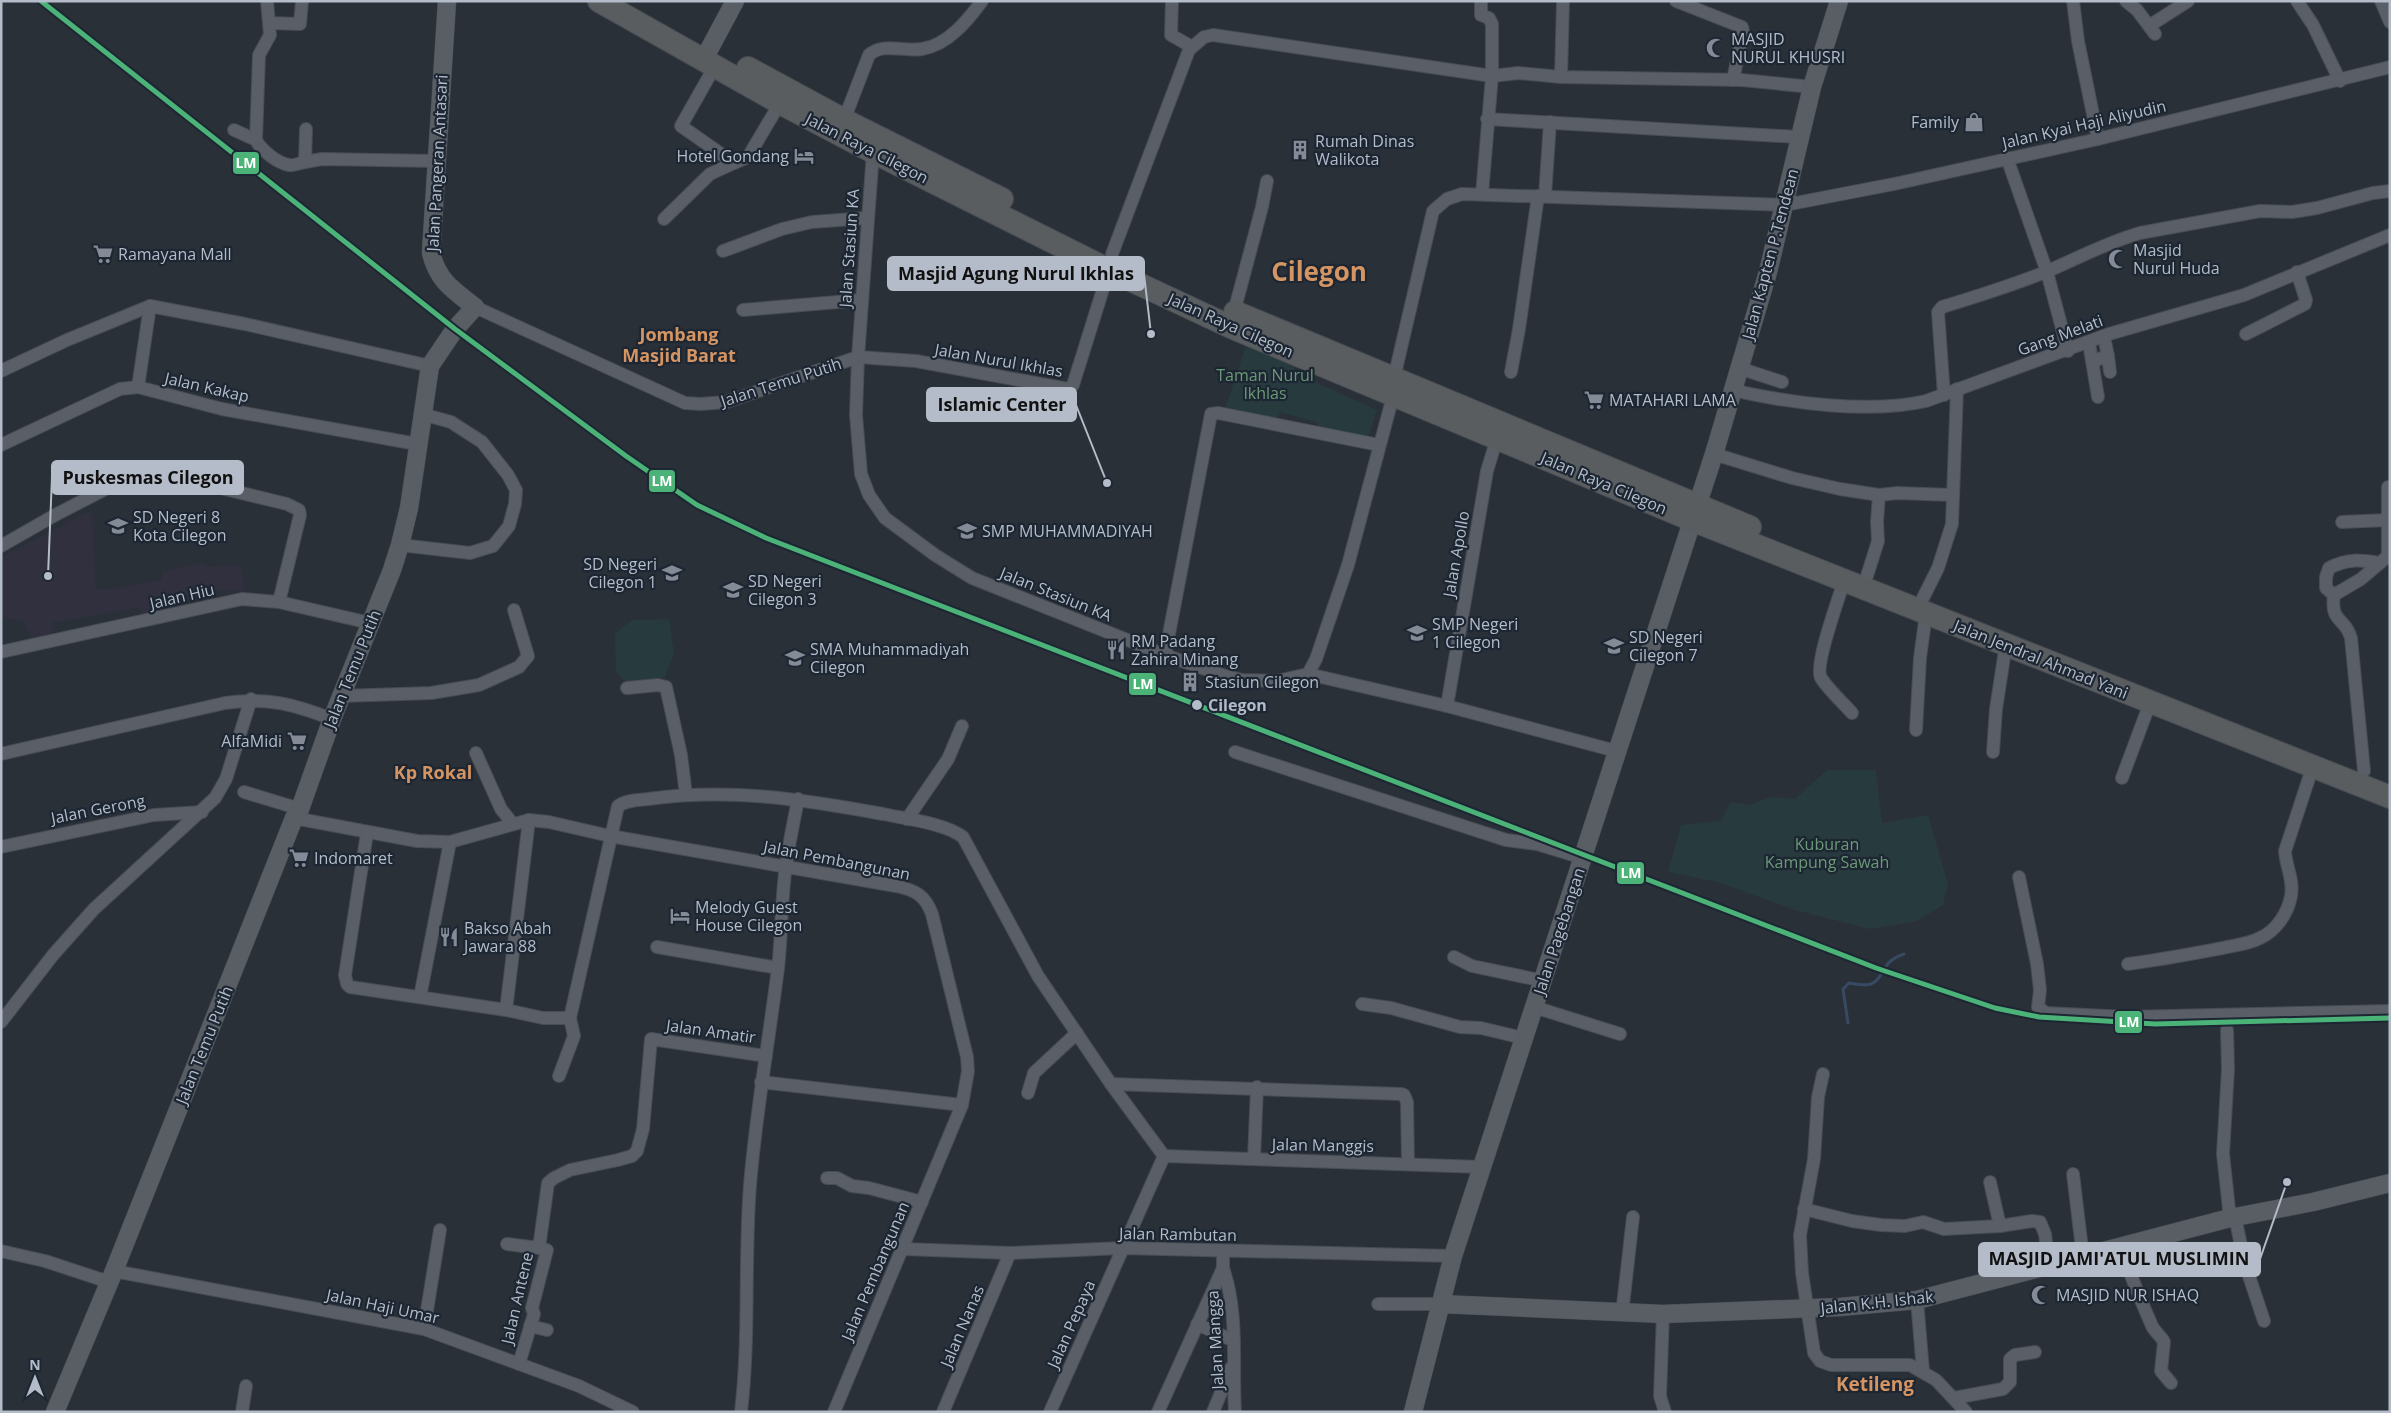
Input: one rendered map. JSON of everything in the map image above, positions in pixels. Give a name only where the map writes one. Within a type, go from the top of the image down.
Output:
[{"type":"highway","name":"Jalan Raya Cilegon","points":[[599,1],[710,58],[844,120],[1233,328],[1314,352]]},
{"type":"highway","name":"Jalan Raya Cilegon","points":[[630,1],[710,58],[780,103],[873,152],[1110,262],[1234,312],[1314,352],[1695,513]]},
{"type":"highway","name":"Jalan Raya Cilegon","points":[[1394,387],[1497,438],[1695,513]]},
{"type":"highway","name":"Jalan Jendral Ahmad Yani","points":[[1695,513],[1867,576],[2006,644],[2150,703],[2390,797]]},
{"type":"highway","name":"Jalan Jendral Ahmad Yani","points":[[1695,513],[1844,581],[1925,606],[2390,781]]},
{"type":"street","points":[[256,140],[260,55],[269,37],[267,1]]},
{"type":"street","points":[[269,23],[300,24],[302,1]]},
{"type":"street","name":"Jalan Pangeran Antasari","points":[[446,1],[431,253],[439,277],[475,306]]},
{"type":"street","points":[[734,163],[681,126],[735,1]]},
{"type":"street","points":[[844,120],[873,51],[885,48],[923,49],[935,44],[958,29],[982,1]]},
{"type":"street","points":[[1172,1],[1172,35],[1192,47]]},
{"type":"street","points":[[1481,1],[1481,14],[1491,19],[1492,24],[1492,76],[1482,194]]},
{"type":"street","points":[[1561,77],[1563,1]]},
{"type":"street","points":[[1676,1],[1742,27],[1744,30],[1733,80]]},
{"type":"street","name":"Jalan Kapten P.Tendean","points":[[1695,513],[1768,272],[1785,205],[1799,137],[1839,1]]},
{"type":"street","points":[[2073,1],[2080,49],[2098,139]]},
{"type":"street","points":[[2126,1],[2137,10],[2152,30],[2188,1]]},
{"type":"street","points":[[2297,1],[2313,25],[2340,81]]},
{"type":"street","points":[[2381,1],[2390,22]]},
{"type":"street","points":[[1110,262],[1184,63],[1192,47],[1204,37],[1213,35],[1492,76],[1518,73],[1561,77],[1733,80],[1812,88]]},
{"type":"street","name":"Jalan Kyai Haji Aliyudin","points":[[1394,387],[1433,211],[1440,203],[1454,195],[1482,194],[1785,205],[1894,184],[2098,139],[2340,81],[2390,67]]},
{"type":"street","points":[[664,219],[710,174],[748,157],[780,103]]},
{"type":"street","points":[[1488,119],[1799,137]]},
{"type":"street","points":[[1510,372],[1541,196],[1550,122]]},
{"type":"street","points":[[305,162],[306,129]]},
{"type":"street","points":[[234,130],[256,140],[262,148],[284,163],[293,165],[322,159],[435,161]]},
{"type":"street","name":"Jalan Stasiun KA","points":[[873,152],[861,300],[856,415],[861,474],[869,495],[885,518],[935,555],[972,578],[1165,655],[1242,680],[1276,681],[1308,674]]},
{"type":"street","points":[[2007,158],[2047,272],[2068,351]]},
{"type":"street","points":[[1234,312],[1262,207],[1267,181]]},
{"type":"street","points":[[1944,395],[1939,309],[2047,272],[2121,239],[2151,230],[2260,211],[2292,212],[2317,208],[2373,193],[2390,191]]},
{"type":"street","points":[[723,252],[782,228],[812,222],[867,218]]},
{"type":"street","name":"Gang Melati","points":[[1732,390],[1779,400],[1852,406],[1914,404],[2104,337],[2244,295],[2390,235]]},
{"type":"street","name":"Jalan Nurul Ikhlas","points":[[858,357],[916,361],[1068,389],[1073,385],[1110,262]]},
{"type":"street","points":[[2246,334],[2305,304],[2306,300],[2297,272]]},
{"type":"street","points":[[743,310],[861,300]]},
{"type":"street","points":[[138,387],[150,306]]},
{"type":"street","points":[[1,370],[67,340],[150,306],[245,324],[430,366]]},
{"type":"street","name":"Jalan Temu Putih","points":[[55,1412],[297,814],[332,719],[392,570],[408,508],[430,366],[455,329],[475,306],[685,403],[726,402],[858,357]]},
{"type":"street","points":[[2104,337],[2110,372]]},
{"type":"street","points":[[2089,343],[2098,397]]},
{"type":"street","points":[[2093,361],[2108,356]]},
{"type":"street","points":[[1739,368],[1782,382]]},
{"type":"street","name":"Jalan Kakap","points":[[1,446],[120,389],[138,387],[222,409],[417,444]]},
{"type":"street","points":[[1394,387],[1367,500],[1348,565],[1316,659],[1308,674],[1447,706],[1616,751]]},
{"type":"street","points":[[1916,730],[1925,606],[1952,524],[1957,389]]},
{"type":"street","points":[[1165,655],[1211,414],[1218,413],[1379,445]]},
{"type":"street","points":[[400,545],[470,553],[493,546],[509,526],[515,504],[516,490],[508,475],[482,442],[451,422],[422,414]]},
{"type":"street","name":"Jalan Apollo","points":[[1447,706],[1488,471],[1497,438]]},
{"type":"street","points":[[1714,454],[1792,478],[1880,495],[1897,493],[1952,495]]},
{"type":"street","points":[[1,546],[122,480],[148,473],[167,475],[287,504],[299,510],[300,515],[279,602]]},
{"type":"street","points":[[2334,595],[2362,579],[2386,558],[2388,487]]},
{"type":"street","points":[[1867,576],[1878,541],[1877,522],[1880,495]]},
{"type":"street","name":"Jalan Pagebangan","points":[[1413,1412],[1453,1256],[1695,513]]},
{"type":"street","points":[[2342,522],[2388,520]]},
{"type":"street","points":[[2334,595],[2326,588],[2326,577],[2329,568],[2342,561],[2386,558]]},
{"type":"street","points":[[1844,581],[1825,640],[1820,669],[1821,678],[1852,713]]},
{"type":"street","points":[[2334,595],[2333,613],[2349,629],[2351,638],[2364,771]]},
{"type":"street","name":"Jalan Hiu","points":[[1,652],[242,600],[279,602],[370,623]]},
{"type":"street","points":[[341,696],[440,691],[479,685],[519,667],[528,656],[514,610]]},
{"type":"street","points":[[1993,752],[1996,710],[2006,644]]},
{"type":"street","points":[[627,688],[666,687],[681,755],[686,794]]},
{"type":"street","points":[[1,1022],[53,954],[94,909],[158,848],[202,812],[215,798],[226,779],[251,699]]},
{"type":"street","points":[[1,754],[225,703],[251,699],[278,701],[297,705],[332,719]]},
{"type":"street","points":[[2122,778],[2150,703]]},
{"type":"street","points":[[907,819],[948,759],[962,726]]},
{"type":"street","points":[[1235,752],[1506,840],[1537,844],[1583,858]]},
{"type":"street","points":[[476,753],[501,809],[513,824]]},
{"type":"street","points":[[2128,964],[2251,942],[2271,931],[2280,921],[2291,899],[2292,888],[2284,851],[2313,766]]},
{"type":"street","name":"Jalan Pembangunan","points":[[244,792],[297,814],[367,833],[417,841],[450,842],[529,820],[549,822],[610,836],[786,865],[911,889],[922,894],[927,901],[966,1056],[968,1076],[962,1105],[904,1249],[834,1412]]},
{"type":"street","points":[[559,1076],[574,1036],[570,1018],[588,948],[616,810],[622,803],[686,794],[731,794],[798,799],[907,819],[949,830],[963,837],[1038,976],[1111,1084],[1164,1156]]},
{"type":"street","points":[[741,1412],[748,1338],[746,1266],[750,1185],[761,1082],[778,968],[786,865],[791,846],[798,799]]},
{"type":"street","name":"Jalan Gerong","points":[[1,847],[35,838],[154,815],[202,812]]},
{"type":"street","points":[[506,1010],[529,820]]},
{"type":"street","points":[[367,833],[346,981],[350,987],[506,1010],[543,1018],[570,1018]]},
{"type":"street","points":[[420,997],[450,842]]},
{"type":"street","points":[[2019,877],[2038,964],[2040,990],[2038,1007],[2046,1013],[2154,1017],[2390,1011]]},
{"type":"street","points":[[657,946],[778,968]]},
{"type":"street","points":[[1454,957],[1472,966],[1544,981]]},
{"type":"street","points":[[1362,1004],[1391,1008],[1460,1027],[1480,1028],[1523,1038]]},
{"type":"street","points":[[1534,1007],[1620,1034]]},
{"type":"street","points":[[2227,1030],[2228,1069],[2223,1154],[2232,1217],[2264,1321]]},
{"type":"street","points":[[1028,1093],[1034,1073],[1077,1033]]},
{"type":"street","name":"Jalan Amatir","points":[[651,1039],[766,1056]]},
{"type":"street","name":"Jalan Antene","points":[[519,1364],[534,1314],[532,1308],[547,1250],[539,1248],[548,1183],[570,1170],[632,1156],[640,1147],[651,1039]]},
{"type":"street","points":[[1823,1074],[1818,1097],[1814,1159],[1804,1209],[1800,1252],[1806,1309],[1814,1353],[1824,1364],[1902,1364],[1922,1371],[1954,1398],[1966,1412]]},
{"type":"street","points":[[761,1082],[962,1105]]},
{"type":"street","points":[[1111,1084],[1257,1087],[1404,1095],[1407,1102],[1408,1163]]},
{"type":"street","points":[[1254,1160],[1257,1087]]},
{"type":"street","name":"Jalan Manggis","points":[[1164,1156],[1482,1167]]},
{"type":"street","name":"Jalan Pepaya","points":[[1050,1412],[1164,1156]]},
{"type":"street","points":[[2073,1174],[2084,1257]]},
{"type":"street","points":[[827,1178],[837,1178],[852,1186],[869,1188],[922,1202]]},
{"type":"street","points":[[1990,1182],[2000,1226]]},
{"type":"street","name":"Jalan K.H. Ishak","points":[[1440,1304],[1622,1314],[1663,1314],[1806,1309],[1917,1300],[2232,1217],[2313,1202],[2390,1183]]},
{"type":"street","points":[[1804,1209],[1881,1225],[1905,1226],[1923,1222],[1944,1230],[2000,1226],[2032,1221],[2040,1222],[2045,1234],[2049,1266]]},
{"type":"street","points":[[1622,1314],[1633,1217]]},
{"type":"street","points":[[424,1329],[440,1230]]},
{"type":"street","points":[[507,1244],[539,1248]]},
{"type":"street","points":[[2121,1246],[2129,1275],[2154,1330],[2164,1342],[2161,1372],[2171,1383]]},
{"type":"street","name":"Jalan Rambutan","points":[[904,1249],[1010,1253],[1122,1248],[1223,1252],[1453,1256]]},
{"type":"street","name":"Jalan Haji Umar","points":[[1,1251],[111,1277],[424,1329],[579,1386],[633,1412]]},
{"type":"street","points":[[1158,1412],[1223,1268],[1223,1252]]},
{"type":"street","name":"Jalan Nanas","points":[[943,1412],[1010,1253]]},
{"type":"street","name":"Jalan Mangga","points":[[1223,1268],[1230,1296],[1234,1341],[1232,1366],[1235,1412]]},
{"type":"street","points":[[1917,1300],[1922,1371]]},
{"type":"street","points":[[1378,1304],[1440,1304]]},
{"type":"street","points":[[1663,1314],[1660,1396],[1664,1412]]},
{"type":"street","points":[[1197,1324],[1234,1341]]},
{"type":"street","points":[[530,1326],[547,1330]]},
{"type":"street","points":[[1954,1398],[2003,1389],[2010,1382],[2010,1359],[2015,1355],[2035,1352]]},
{"type":"street","points":[[1213,1412],[1232,1366]]},
{"type":"street","points":[[242,1412],[246,1386]]},
{"type":"shaded area","points":[[92,512],[96,589],[112,589],[161,580],[163,571],[202,563],[208,567],[241,565],[245,591],[209,590],[166,600],[164,614],[146,619],[138,608],[52,623],[53,639],[34,643],[23,621],[1,617],[1,557],[84,514]]},
{"type":"green space","name":"Taman Nurul Ikhlas","points":[[1247,343],[1297,362],[1293,372],[1377,410],[1367,441],[1319,430],[1317,422],[1280,412],[1277,420],[1225,409]]},
{"type":"green space","points":[[669,619],[674,653],[665,677],[626,682],[616,672],[615,634],[632,620]]},
{"type":"green space","name":"Kuburan Kampung Sawah","points":[[1827,770],[1876,770],[1882,823],[1928,815],[1948,884],[1943,905],[1917,921],[1870,929],[1795,910],[1718,882],[1668,872],[1681,825],[1721,821],[1731,802],[1750,805],[1770,797],[1795,799]]},
{"type":"waterway","points":[[1848,1023],[1843,989],[1849,983],[1864,985],[1873,983],[1880,977],[1891,961],[1904,954]]},
{"type":"transit line","name":"LM","points":[[41,1],[455,329],[626,456],[697,505],[766,538],[1876,968],[1995,1008],[2039,1017],[2155,1024],[2390,1018]]},
{"type":"place","name":"MASJID NURUL KHUSRI","points":[[1716,48]]},
{"type":"place","name":"Family","points":[[1974,122]]},
{"type":"place","name":"Rumah Dinas Walikota","points":[[1300,150]]},
{"type":"place","name":"Hotel Gondang","points":[[804,156]]},
{"type":"place","name":"Ramayana Mall","points":[[103,254]]},
{"type":"place","name":"Masjid Nurul Huda","points":[[2118,259]]},
{"type":"place","name":"Masjid Agung Nurul Ikhlas","points":[[1151,334]]},
{"type":"place","name":"MATAHARI LAMA","points":[[1594,400]]},
{"type":"place","name":"Islamic Center","points":[[1107,483]]},
{"type":"place","name":"SD Negeri 8 Kota Cilegon","points":[[118,526]]},
{"type":"place","name":"SMP MUHAMMADIYAH","points":[[967,531]]},
{"type":"place","name":"SD Negeri Cilegon 1","points":[[672,573]]},
{"type":"place","name":"Puskesmas Cilegon","points":[[48,576]]},
{"type":"place","name":"SD Negeri Cilegon 3","points":[[733,590]]},
{"type":"place","name":"SMP Negeri 1 Cilegon","points":[[1417,633]]},
{"type":"place","name":"SD Negeri Cilegon 7","points":[[1614,646]]},
{"type":"place","name":"RM Padang Zahira Minang","points":[[1116,650]]},
{"type":"place","name":"SMA Muhammadiyah Cilegon","points":[[795,658]]},
{"type":"place","name":"Stasiun Cilegon","points":[[1190,682]]},
{"type":"place","name":"Cilegon","points":[[1197,705]]},
{"type":"place","name":"AlfaMidi","points":[[297,741]]},
{"type":"place","name":"Indomaret","points":[[299,858]]},
{"type":"place","name":"Melody Guest House Cilegon","points":[[680,916]]},
{"type":"place","name":"Bakso Abah Jawara 88","points":[[449,937]]},
{"type":"place","name":"MASJID JAMI'ATUL MUSLIMIN","points":[[2287,1182]]},
{"type":"place","name":"MASJID NUR ISHAQ","points":[[2041,1295]]},
{"type":"district","name":"Cilegon","points":[[1319,272]]},
{"type":"district","name":"Jombang Masjid Barat","points":[[679,345]]},
{"type":"district","name":"Kp Rokal","points":[[433,773]]},
{"type":"district","name":"Ketileng","points":[[1875,1384]]}]
